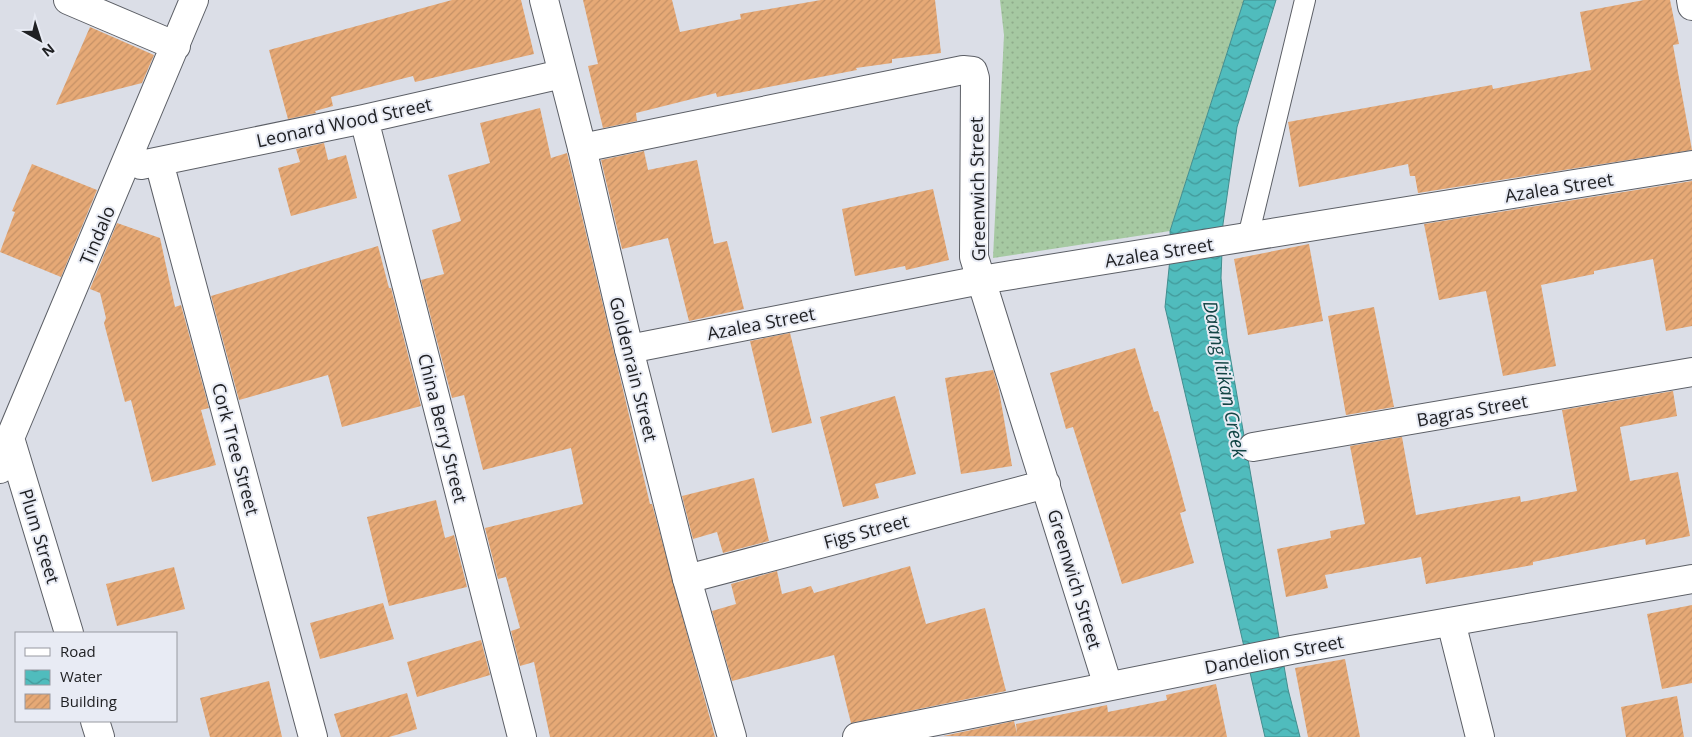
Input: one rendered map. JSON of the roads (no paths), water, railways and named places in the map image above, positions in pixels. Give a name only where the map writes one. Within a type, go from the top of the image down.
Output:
[{"type":"street","points":[[68,0],[176,46]]},
{"type":"street","name":"Tindalo","points":[[0,469],[10,438],[126,168],[194,0]]},
{"type":"street","name":"Goldenrain Street","points":[[544,0],[582,148],[686,579],[732,737]]},
{"type":"street","points":[[1691,0],[1692,6]]},
{"type":"street","name":"Greenwich Street","points":[[582,148],[963,70],[973,71],[976,78],[974,257],[1108,686]]},
{"type":"street","name":"Leonard Wood Street","points":[[126,168],[364,119],[562,74]]},
{"type":"street","name":"China Berry Street","points":[[364,119],[522,737]]},
{"type":"street","name":"Cork Tree Street","points":[[159,162],[313,737]]},
{"type":"street","name":"Azalea Street","points":[[629,349],[981,280],[1692,165]]},
{"type":"street","name":"Bagras Street","points":[[1253,447],[1692,372]]},
{"type":"street","name":"Plum Street","points":[[10,438],[69,632]]},
{"type":"street","name":"Figs Street","points":[[686,579],[1046,484]]},
{"type":"street","name":"Dandelion Street","points":[[857,737],[1291,650],[1692,579]]},
{"type":"street","points":[[1451,622],[1480,737]]},
{"type":"street","points":[[95,722],[100,737]]},
{"type":"lane","points":[[1236,239],[1306,0]]},
{"type":"water","name":"Daang Itikan Creek","points":[[1244,0],[1276,0],[1237,127],[1223,224],[1221,278],[1227,338],[1288,689],[1300,737],[1265,737],[1165,307],[1171,249],[1170,231]]}]
